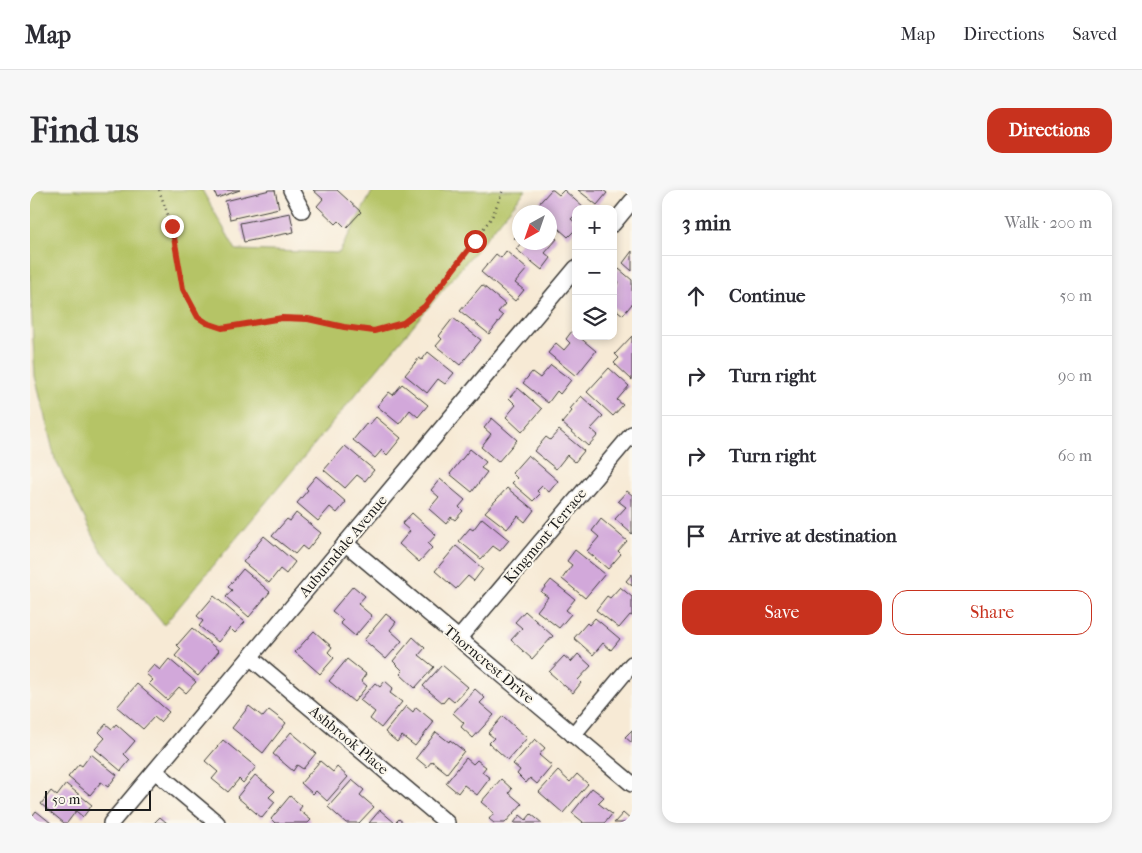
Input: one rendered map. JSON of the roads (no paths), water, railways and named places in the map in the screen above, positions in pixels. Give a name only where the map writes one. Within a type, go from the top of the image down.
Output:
[{"type":"street","points":[[291,190],[302,210]]},
{"type":"street","points":[[617,219],[632,201]]},
{"type":"street","name":"Auburndale Avenue","points":[[111,823],[572,273]]},
{"type":"street","name":"Kingmont Terrace","points":[[459,638],[632,434]]},
{"type":"street","name":"Thorncrest Drive","points":[[345,543],[632,784]]},
{"type":"street","name":"Ashbrook Place","points":[[250,657],[447,823]]},
{"type":"street","points":[[573,735],[632,664]]},
{"type":"street","points":[[155,770],[217,823]]}]
